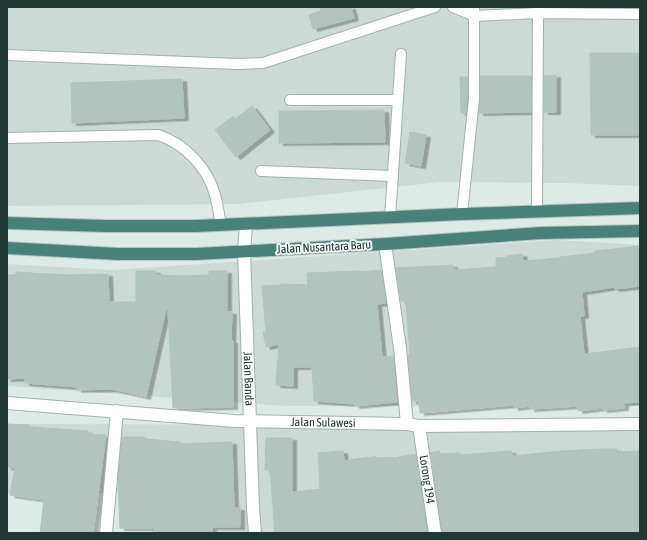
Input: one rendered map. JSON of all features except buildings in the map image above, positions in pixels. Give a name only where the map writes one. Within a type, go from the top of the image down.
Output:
[{"type":"highway","points":[[7,223],[105,226],[246,225],[462,214],[640,208]]},
{"type":"highway","name":"Jalan Nusantara Baru","points":[[7,248],[118,254],[196,254],[385,244],[542,233],[640,231]]},
{"type":"street","name":"Jalan Banda","points":[[246,225],[244,252],[255,533]]},
{"type":"street","name":"Lorong 194","points":[[385,244],[413,425],[435,533]]},
{"type":"street","name":"Jalan Sulawesi","points":[[7,403],[235,421],[413,425],[640,424]]},
{"type":"street","points":[[106,533],[117,411]]},
{"type":"lane","points":[[7,55],[263,64],[435,7]]},
{"type":"lane","points":[[453,7],[475,11],[640,14]]},
{"type":"lane","points":[[462,214],[474,99],[475,11]]},
{"type":"lane","points":[[537,211],[538,13]]},
{"type":"lane","points":[[390,218],[401,54]]},
{"type":"lane","points":[[290,100],[398,100]]},
{"type":"lane","points":[[7,138],[158,135],[163,137],[178,144],[186,150],[207,175],[215,194],[221,225]]},
{"type":"lane","points":[[261,171],[393,176]]},
{"type":"shaded area","points":[[7,7],[640,7],[640,186],[565,183],[440,182],[238,204],[7,206]]},
{"type":"shaded area","points":[[557,240],[640,245],[640,406],[285,406],[7,386],[7,264],[112,270]]},
{"type":"shaded area","points":[[7,424],[640,425],[640,533],[152,533],[152,493],[7,493]]}]
